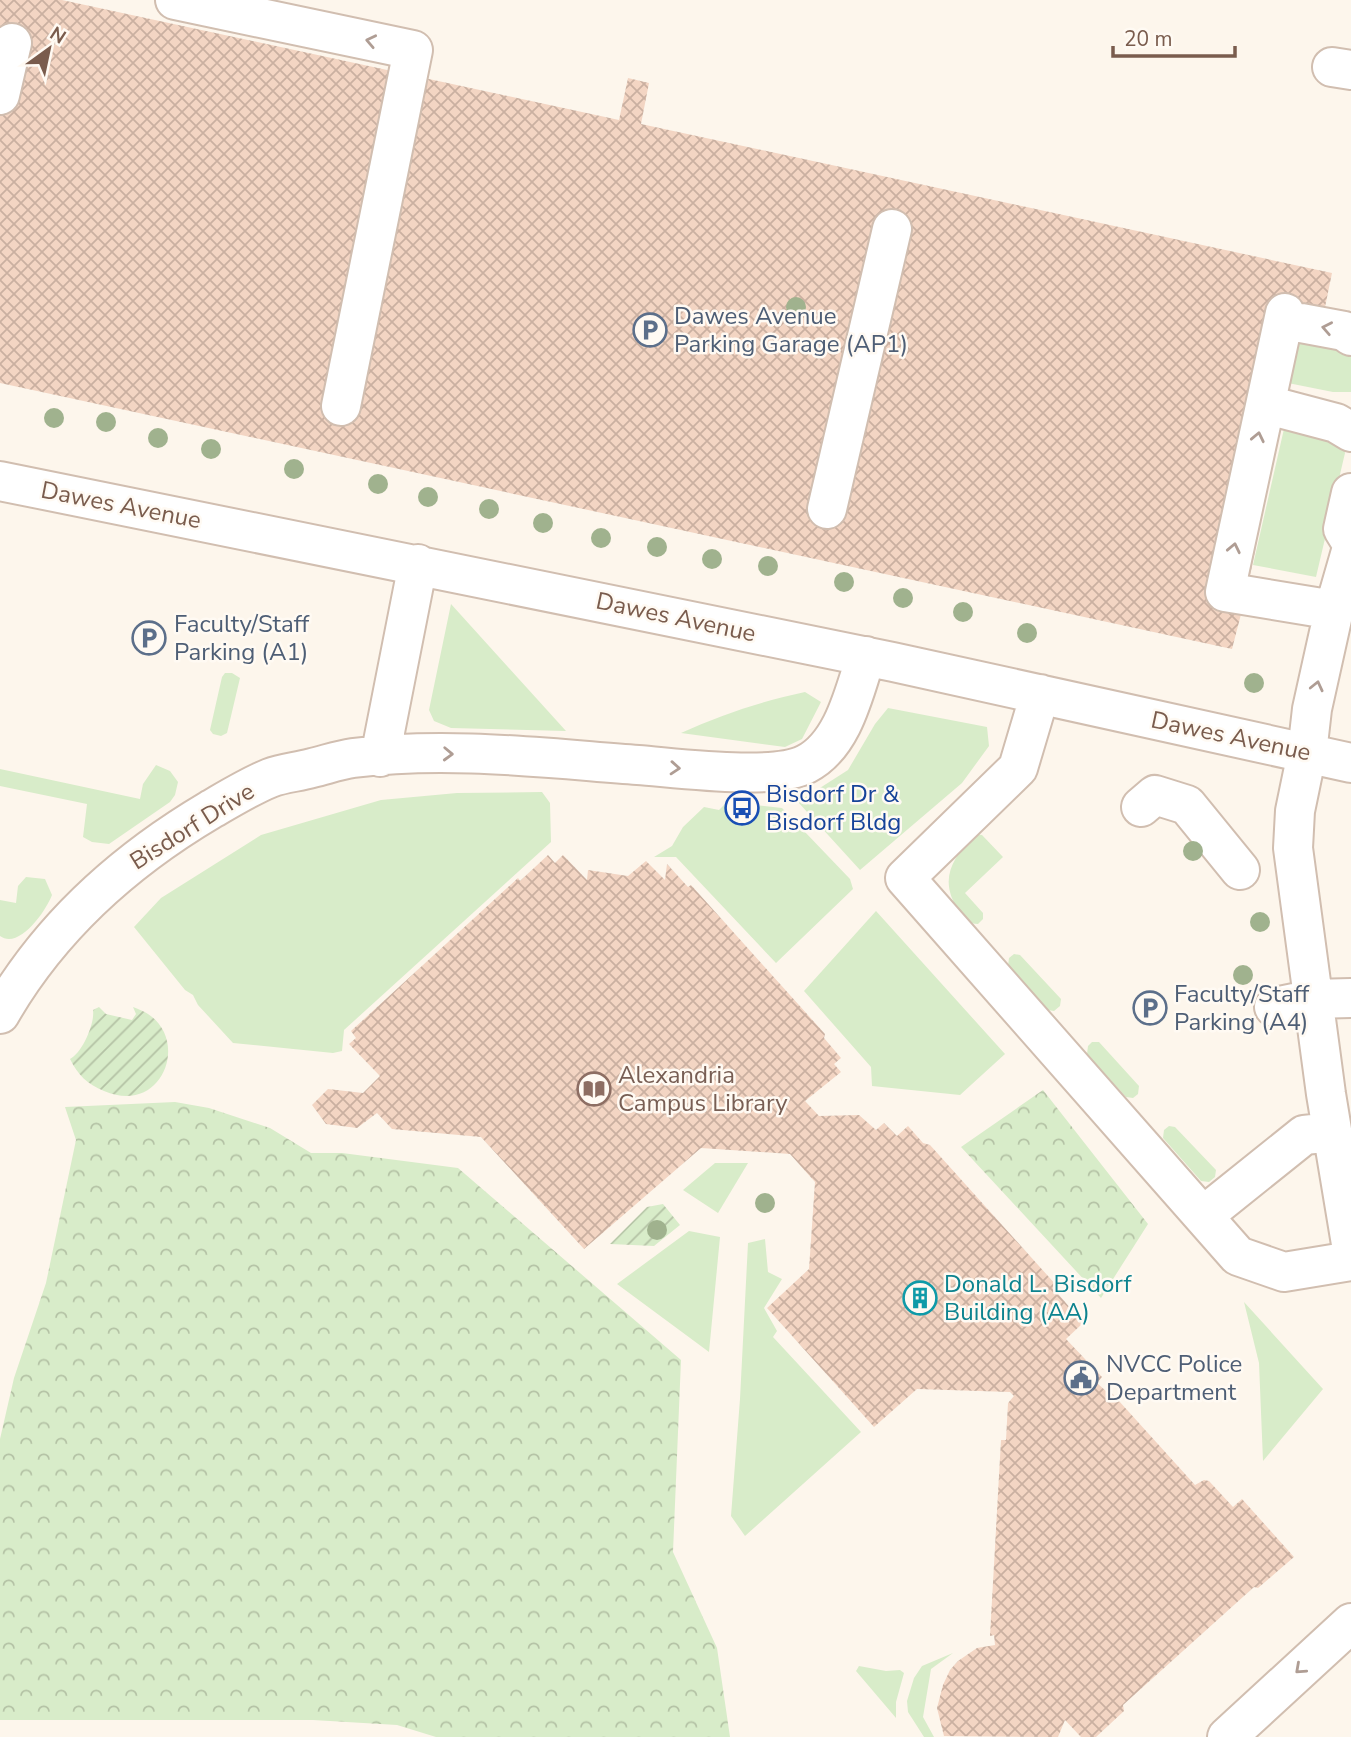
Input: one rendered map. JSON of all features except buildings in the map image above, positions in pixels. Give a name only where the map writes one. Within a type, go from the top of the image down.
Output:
[{"type":"street","points":[[175,0],[413,50],[341,406]]},
{"type":"street","points":[[0,95],[12,43]]},
{"type":"street","points":[[827,509],[892,229]]},
{"type":"street","points":[[1334,610],[1225,592],[1293,318],[1344,331],[1351,336]]},
{"type":"street","points":[[1283,409],[1336,423],[1351,432]]},
{"type":"street","name":"Dawes Avenue","points":[[0,481],[866,656],[1351,763]]},
{"type":"street","points":[[1351,493],[1343,529],[1351,542]]},
{"type":"street","points":[[1351,551],[1334,610],[1312,709],[1307,753],[1295,811],[1293,848],[1332,1132],[1351,1244]]},
{"type":"street","points":[[380,757],[418,564]]},
{"type":"street","name":"Bisdorf Drive","points":[[0,1014],[19,982],[79,909],[150,848],[218,806],[271,778],[351,758],[429,753],[515,755],[727,772],[778,772],[803,766],[822,754],[837,732],[866,656]]},
{"type":"street","points":[[1040,694],[1018,768],[905,878],[1238,1256],[1284,1272],[1351,1261]]},
{"type":"street","points":[[1141,807],[1155,795],[1187,806],[1240,870]]},
{"type":"street","points":[[1274,1007],[1313,999],[1351,998]]},
{"type":"street","points":[[1203,1216],[1304,1135],[1332,1132]]},
{"type":"street","points":[[1227,1737],[1351,1623]]},
{"type":"green space","points":[[1298,337],[1351,349],[1351,392],[1333,392],[1288,383]]},
{"type":"green space","points":[[1286,420],[1343,446],[1345,453],[1316,577],[1253,565]]},
{"type":"green space","points":[[451,604],[566,731],[451,728],[434,721],[429,710]]},
{"type":"green space","points":[[225,673],[232,673],[240,678],[227,733],[221,736],[210,730]]},
{"type":"green space","points":[[805,692],[821,702],[802,739],[785,747],[681,733],[741,709]]},
{"type":"green space","points":[[888,708],[987,727],[989,746],[962,783],[860,870],[798,802],[848,770],[875,724]]},
{"type":"green space","points":[[156,765],[170,771],[178,782],[175,795],[170,802],[109,844],[92,842],[83,837],[87,804],[0,786],[0,769],[140,799],[143,784]]},
{"type":"green space","points":[[542,792],[550,803],[551,842],[344,1030],[342,1051],[333,1053],[233,1043],[198,1005],[193,995],[185,990],[134,927],[161,898],[261,835],[381,800],[457,793]]},
{"type":"green space","points":[[727,802],[782,808],[850,879],[853,889],[776,963],[676,857],[654,857],[672,846],[683,827],[704,807],[719,810]]},
{"type":"green space","points":[[974,834],[982,835],[1003,857],[965,893],[983,913],[983,919],[978,924],[968,921],[960,913],[953,901],[949,881],[954,862]]},
{"type":"green space","points":[[26,877],[45,879],[52,895],[31,927],[15,938],[7,939],[0,936],[0,900],[16,903],[18,886]]},
{"type":"green space","points":[[876,911],[1005,1054],[960,1095],[872,1086],[871,1067],[804,991]]},
{"type":"green space","points":[[1014,954],[1020,955],[1061,999],[1060,1006],[1054,1011],[1047,1010],[1008,966],[1009,958]]},
{"type":"green space","points":[[99,1007],[106,1014],[132,1020],[136,1014],[133,1007],[148,1014],[161,1026],[167,1041],[168,1057],[164,1072],[154,1085],[141,1093],[124,1096],[104,1091],[88,1082],[70,1059],[83,1045],[92,1023],[93,1010]]},
{"type":"green space","points":[[1092,1042],[1099,1042],[1139,1086],[1138,1094],[1133,1098],[1126,1097],[1087,1054],[1088,1046]]},
{"type":"green space","points":[[1043,1090],[1148,1224],[1101,1298],[961,1147]]},
{"type":"green space","points":[[175,1102],[209,1108],[270,1128],[311,1153],[342,1153],[458,1168],[681,1360],[673,1552],[717,1648],[730,1737],[436,1737],[397,1725],[313,1720],[0,1720],[0,1439],[14,1378],[46,1283],[76,1140],[65,1107]]},
{"type":"green space","points":[[1169,1126],[1175,1127],[1216,1170],[1215,1177],[1209,1182],[1201,1181],[1163,1138],[1164,1130]]},
{"type":"green space","points":[[715,1163],[748,1163],[718,1213],[683,1190]]},
{"type":"green space","points":[[663,1204],[680,1225],[654,1246],[610,1244],[647,1207]]},
{"type":"green space","points":[[689,1231],[720,1237],[709,1352],[617,1284]]},
{"type":"green space","points":[[765,1239],[768,1272],[782,1279],[764,1308],[777,1331],[773,1337],[861,1432],[745,1536],[731,1516],[748,1243]]},
{"type":"green space","points":[[1244,1302],[1323,1389],[1263,1461],[1259,1363]]},
{"type":"green space","points":[[953,1653],[931,1669],[923,1717],[934,1737],[924,1737],[908,1712],[907,1701],[914,1678],[922,1666]]},
{"type":"green space","points":[[859,1666],[886,1671],[900,1670],[904,1673],[896,1702],[896,1718],[856,1671]]},
{"type":"place","name":"Dawes Avenue Parking Garage (AP1)","points":[[650,330]]},
{"type":"place","name":"Faculty/Staff Parking (A1)","points":[[149,638]]},
{"type":"place","name":"Bisdorf Dr & Bisdorf Bldg","points":[[742,808]]},
{"type":"place","name":"Faculty/Staff Parking (A4)","points":[[1150,1008]]},
{"type":"place","name":"Alexandria Campus Library","points":[[594,1089]]},
{"type":"place","name":"Donald L. Bisdorf Building (AA)","points":[[920,1298]]},
{"type":"place","name":"NVCC Police Department","points":[[1081,1378]]}]
